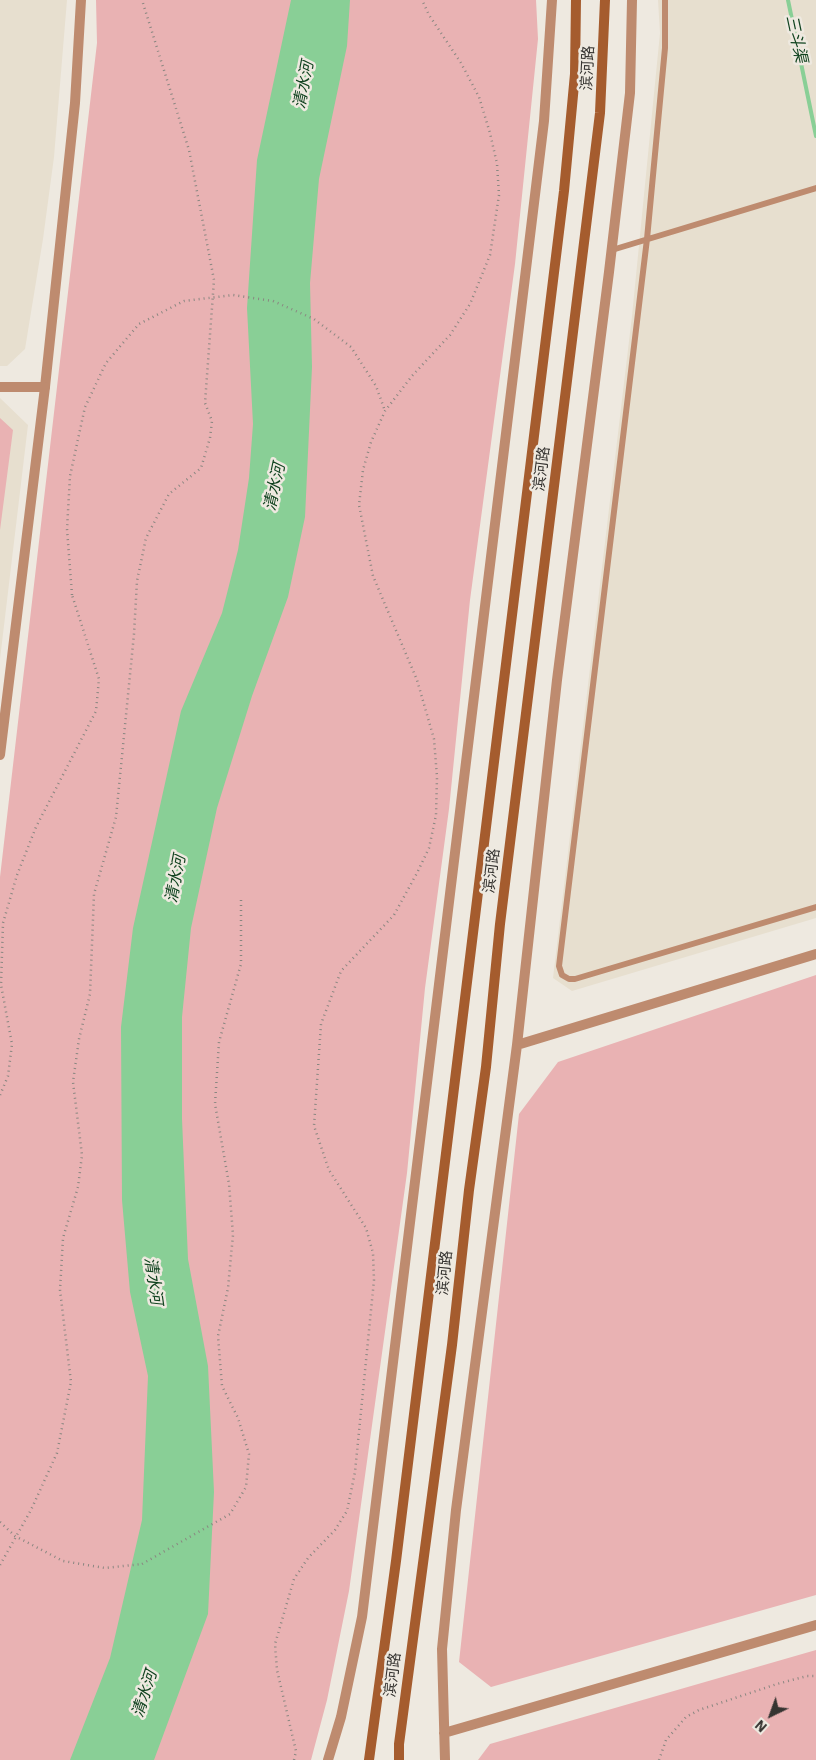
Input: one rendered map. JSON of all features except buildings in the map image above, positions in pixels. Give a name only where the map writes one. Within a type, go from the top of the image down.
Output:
[{"type":"main road","name":"滨河路","points":[[370,1760],[563,201],[575,74],[576,0]]},
{"type":"main road","name":"滨河路","points":[[399,1760],[452,1345],[469,1190],[486,1067],[500,924],[600,113],[605,0]]},
{"type":"street","points":[[0,755],[45,387],[75,103],[81,0]]},
{"type":"street","points":[[328,1760],[342,1708],[364,1598],[544,122],[552,0]]},
{"type":"street","points":[[445,1760],[442,1649],[456,1510],[517,1045],[557,680],[612,250],[630,93],[632,0]]},
{"type":"street","points":[[0,387],[45,387]]},
{"type":"street","points":[[517,1045],[816,954]]},
{"type":"street","points":[[444,1733],[816,1625]]},
{"type":"lane","points":[[665,0],[666,48],[647,239],[559,966],[562,975],[569,979],[575,979],[816,907]]},
{"type":"lane","points":[[612,250],[816,188]]},
{"type":"path","points":[[0,1565],[31,1510],[57,1453],[71,1382],[60,1290],[63,1238],[78,1187],[82,1155],[73,1082],[79,1039],[90,994],[94,894],[116,817],[134,634],[137,581],[146,538],[170,494],[201,468],[210,438],[212,421],[205,403],[214,280],[189,150],[142,0]]},
{"type":"path","points":[[294,1760],[296,1751],[277,1670],[276,1644],[285,1604],[294,1579],[308,1558],[335,1530],[347,1511],[356,1472],[374,1280],[373,1252],[366,1228],[329,1170],[314,1126],[322,1024],[341,971],[394,915],[417,873],[428,848],[436,815],[437,777],[434,739],[428,714],[416,680],[373,576],[359,505],[363,470],[371,442],[385,410],[412,376],[450,335],[470,304],[490,255],[499,195],[490,133],[478,97],[461,63],[429,15],[422,0]]},
{"type":"path","points":[[0,1095],[8,1076],[12,1044],[1,985],[3,923],[17,875],[36,827],[96,711],[99,679],[72,595],[67,529],[70,476],[85,407],[106,363],[139,324],[184,302],[233,295],[273,301],[314,319],[351,347],[376,386],[385,410]]},
{"type":"path","points":[[0,1522],[15,1536],[63,1561],[105,1568],[142,1564],[230,1514],[246,1487],[249,1454],[238,1418],[222,1386],[218,1336],[228,1288],[233,1235],[229,1184],[215,1104],[219,1042],[242,964],[240,900]]},
{"type":"path","points":[[659,1760],[666,1740],[674,1728],[693,1714],[777,1684],[807,1676],[816,1676]]},
{"type":"shaded area","points":[[0,0],[67,0],[54,157],[25,349],[7,366],[0,366]]},
{"type":"shaded area","points":[[96,0],[536,0],[538,39],[515,264],[470,600],[449,809],[425,988],[407,1173],[349,1591],[327,1700],[311,1760],[0,1760],[0,877],[97,43]]},
{"type":"shaded area","points":[[658,0],[816,0],[816,918],[572,991],[553,978],[632,316],[660,33]]},
{"type":"shaded area","points":[[0,398],[28,425],[0,659]]},
{"type":"shaded area","points":[[0,418],[13,430],[0,530]]},
{"type":"shaded area","points":[[816,975],[816,1595],[491,1687],[459,1662],[519,1114],[558,1062]]},
{"type":"shaded area","points":[[816,1650],[816,1760],[478,1760],[490,1744]]},
{"type":"water","name":"清水河","points":[[291,0],[350,0],[347,46],[319,179],[310,283],[312,367],[305,517],[288,597],[252,696],[217,808],[191,928],[182,1017],[182,1119],[188,1259],[208,1366],[214,1492],[208,1614],[154,1760],[70,1760],[110,1658],[142,1520],[148,1376],[130,1292],[122,1200],[121,1027],[133,928],[181,711],[222,613],[238,550],[249,478],[253,424],[247,308],[257,160]]},
{"type":"waterway","name":"三斗渠","points":[[788,0],[816,136]]}]
